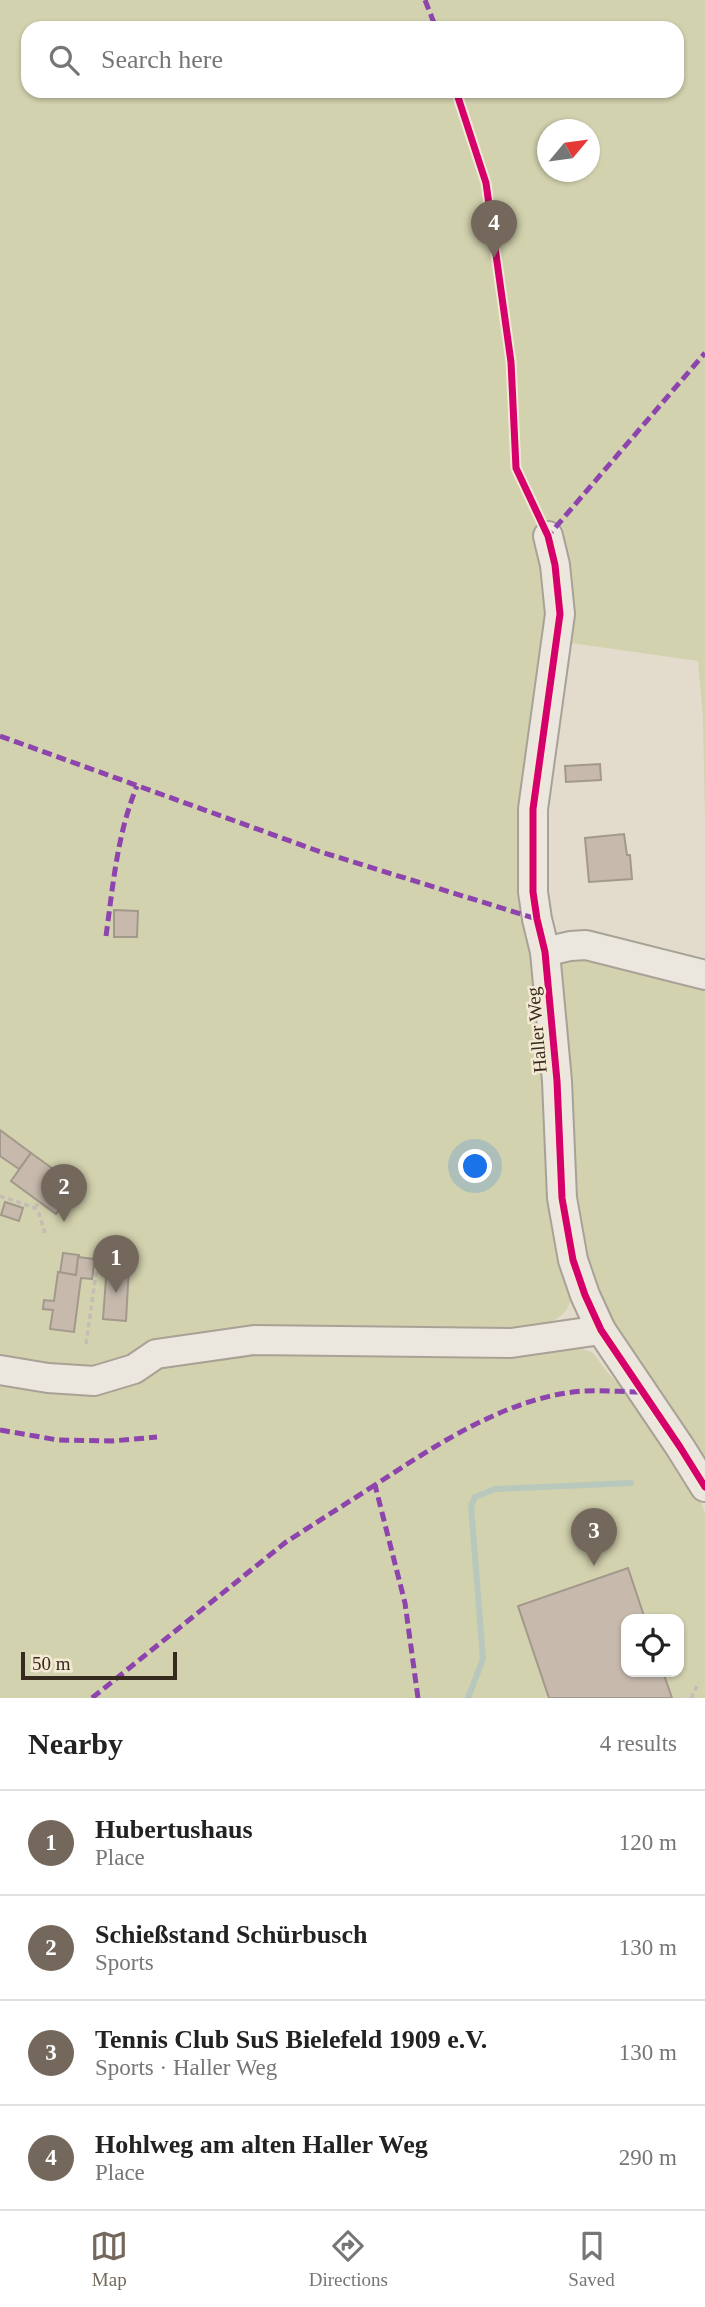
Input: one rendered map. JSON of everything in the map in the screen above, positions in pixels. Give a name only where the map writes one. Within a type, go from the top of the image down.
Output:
[{"type":"street","name":"Haller Weg","points":[[548,537],[555,565],[560,614],[534,809],[533,892],[545,951],[557,1081],[562,1198],[573,1260],[585,1296],[601,1330],[705,1487]]},
{"type":"street","points":[[545,951],[586,945],[705,975]]},
{"type":"street","points":[[0,1370],[48,1378],[94,1381],[134,1369],[156,1354],[254,1340],[511,1343],[601,1330]]},
{"type":"path","points":[[0,1196],[35,1208],[46,1236]]},
{"type":"path","points":[[35,1208],[39,1202]]},
{"type":"path","points":[[86,1344],[100,1246]]},
{"type":"path","points":[[691,1698],[699,1682]]},
{"type":"green space","points":[[0,0],[705,0],[705,817],[703,717],[698,661],[564,642],[544,858],[564,1260],[571,1294],[568,1307],[563,1314],[548,1323],[512,1332],[236,1335],[143,1345],[135,1357],[496,1352],[580,1348],[593,1353],[608,1373],[643,1409],[700,1498],[705,1514],[705,1698],[0,1698]]},
{"type":"green space","points":[[592,951],[705,984],[705,1471],[608,1324],[583,1257],[572,1186],[559,962]]},
{"type":"building","points":[[600,764],[601,780],[566,782],[565,766]]},
{"type":"building","points":[[624,834],[627,855],[630,855],[632,879],[589,882],[585,838]]},
{"type":"building","points":[[114,910],[138,911],[137,937],[114,937]]},
{"type":"building","points":[[0,1130],[31,1153],[19,1169],[0,1156]]},
{"type":"building","points":[[31,1153],[56,1171],[60,1166],[80,1181],[56,1214],[11,1181]]},
{"type":"building","points":[[5,1202],[23,1208],[19,1221],[1,1215]]},
{"type":"building","points":[[63,1253],[79,1255],[76,1275],[60,1273]]},
{"type":"building","points":[[78,1257],[95,1259],[92,1279],[81,1278],[74,1332],[50,1329],[53,1310],[43,1309],[44,1300],[54,1301],[58,1272],[76,1275]]},
{"type":"building","points":[[107,1265],[129,1267],[126,1321],[103,1319]]},
{"type":"building","points":[[628,1568],[643,1614],[621,1614],[621,1677],[665,1677],[672,1698],[549,1698],[518,1606]]},
{"type":"waterway","points":[[468,1698],[483,1659],[471,1506],[475,1497],[495,1489],[631,1483]]},
{"type":"marked path","points":[[425,0],[433,21]]},
{"type":"marked path","points":[[546,533],[548,536],[705,353]]},
{"type":"marked path","points":[[0,736],[318,851],[537,919]]},
{"type":"marked path","points":[[106,936],[120,841],[137,786]]},
{"type":"marked path","points":[[418,1698],[405,1603],[375,1485],[448,1439],[501,1412],[528,1402],[584,1391],[644,1392]]},
{"type":"marked path","points":[[0,1430],[58,1440],[112,1441],[157,1437]]},
{"type":"marked path","points":[[92,1698],[286,1542],[375,1485]]},
{"type":"cycle path","points":[[458,98],[486,183],[511,362],[516,468],[548,536],[555,565],[560,614],[533,809],[533,892],[545,952],[557,1081],[562,1198],[573,1260],[601,1330],[705,1487]]},
{"type":"place","name":"Hohlweg am alten Haller Weg","points":[[494,258]]},
{"type":"place","name":"Schießstand Schürbusch","points":[[64,1222]]},
{"type":"place","name":"Hubertushaus","points":[[116,1293]]},
{"type":"place","name":"Tennis Club SuS Bielefeld 1909 e.V.","points":[[594,1566]]}]
